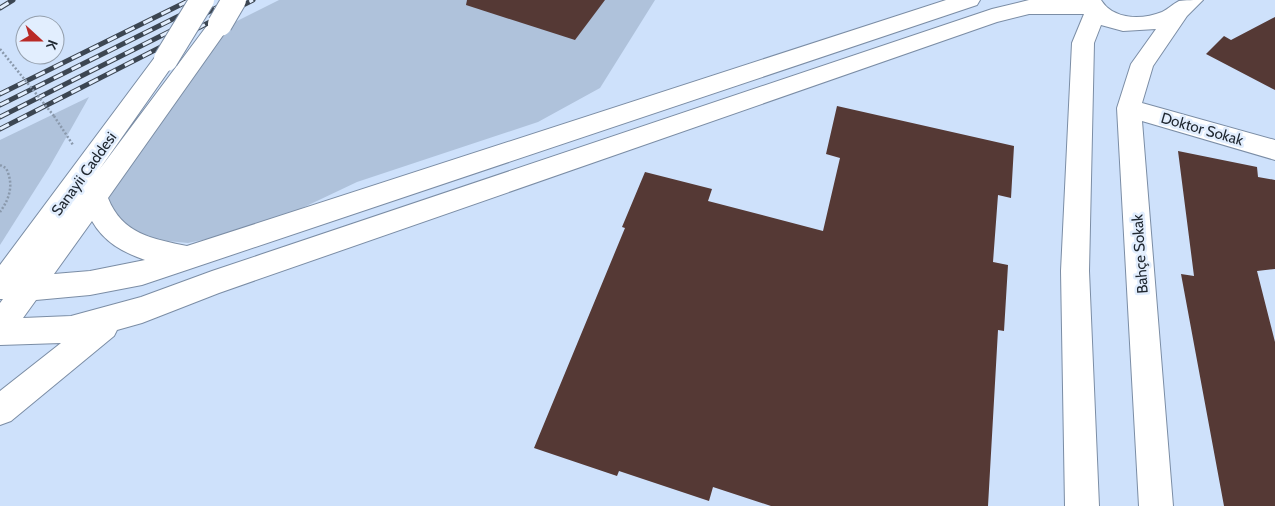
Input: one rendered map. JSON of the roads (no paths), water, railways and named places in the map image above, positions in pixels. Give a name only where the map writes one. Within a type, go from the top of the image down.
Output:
[{"type":"street","name":"Sanayii Caddesi","points":[[9,287],[166,59],[202,0]]},
{"type":"street","points":[[0,326],[9,287],[94,194],[220,24],[234,0]]},
{"type":"street","points":[[9,287],[99,282],[142,273],[969,0]]},
{"type":"street","points":[[1082,506],[1075,271],[1083,43],[1093,6]]},
{"type":"street","points":[[0,332],[71,330],[117,318],[212,283],[992,16],[1029,7],[1093,6],[1109,19],[1139,24],[1161,21],[1189,6]]},
{"type":"street","name":"Bahçe Sokak","points":[[1156,506],[1129,108],[1142,64],[1189,6]]},
{"type":"street","name":"Doktor Sokak","points":[[1129,108],[1275,150]]},
{"type":"street","points":[[94,194],[99,213],[110,230],[135,245],[154,252],[187,258]]},
{"type":"street","points":[[0,410],[76,348],[117,318]]},
{"type":"railway","points":[[0,8],[13,0]]},
{"type":"railway","points":[[0,94],[190,0]]},
{"type":"railway","points":[[0,105],[211,0]]},
{"type":"railway","points":[[0,117],[232,0]]},
{"type":"railway","points":[[0,129],[253,0]]}]
